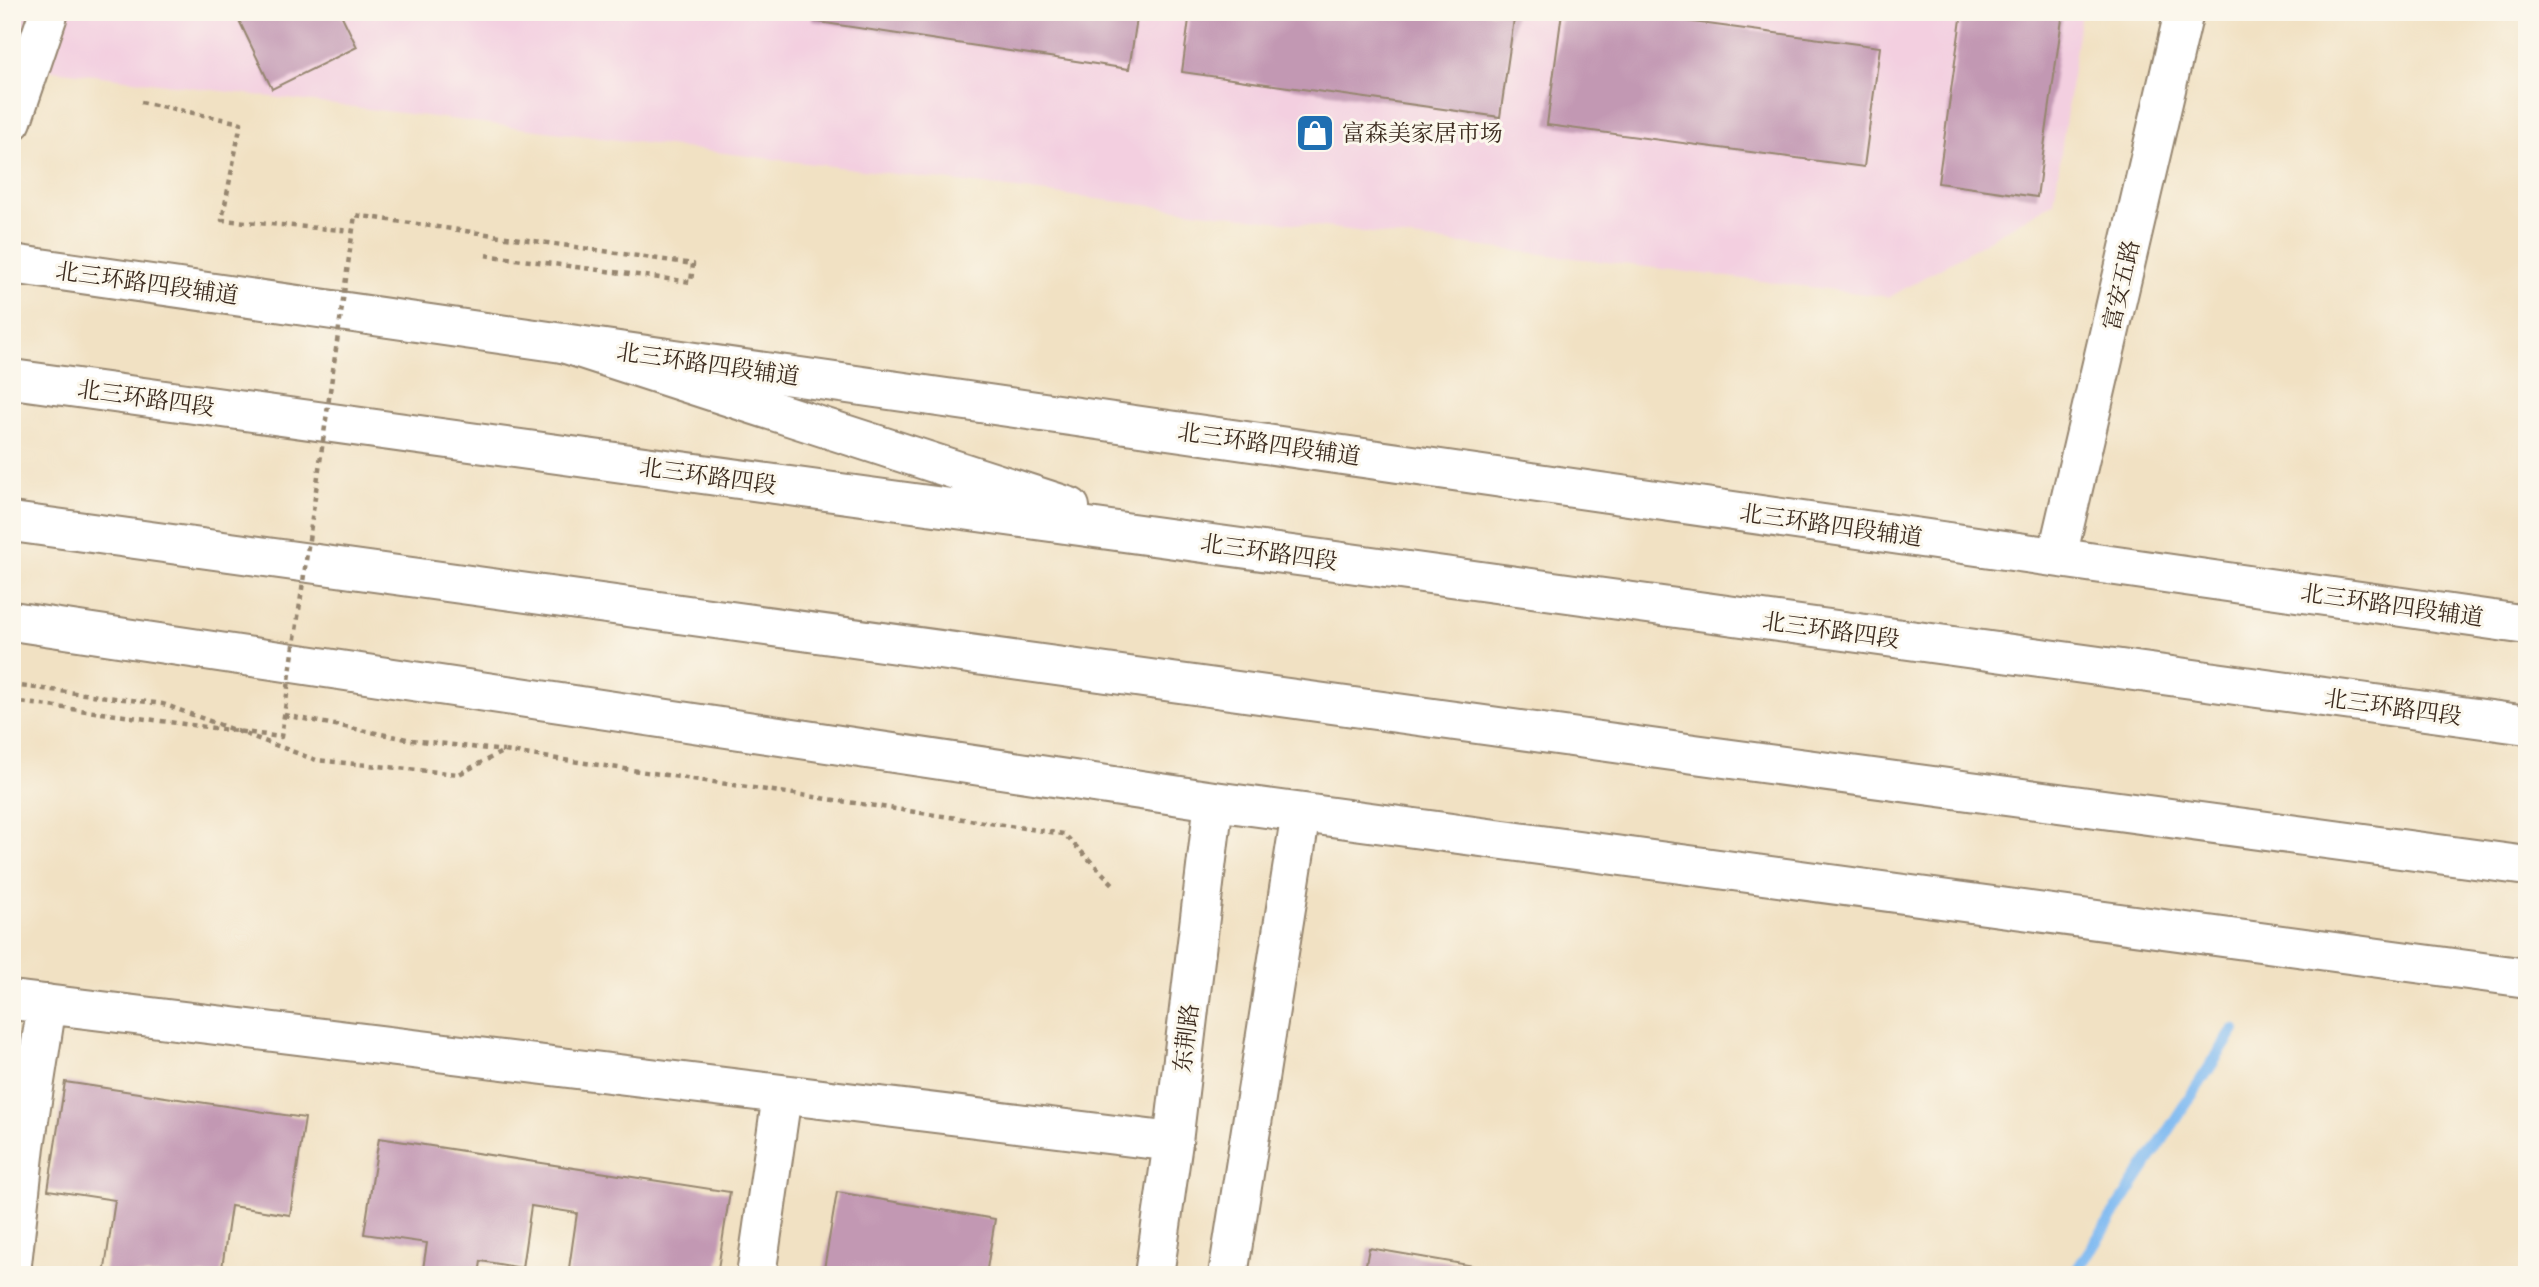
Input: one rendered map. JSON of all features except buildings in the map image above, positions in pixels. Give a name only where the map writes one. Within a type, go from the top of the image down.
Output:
[{"type":"main road","points":[[12,121],[49,12]]},
{"type":"main road","name":"富安五路","points":[[2057,557],[2184,12]]},
{"type":"main road","name":"北三环路四段辅道","points":[[12,264],[2527,625]]},
{"type":"main road","points":[[563,343],[1165,538]]},
{"type":"main road","name":"北三环路四段","points":[[12,379],[2527,725]]},
{"type":"main road","points":[[12,522],[2527,866]]},
{"type":"main road","points":[[12,621],[1214,801],[2527,978]]},
{"type":"main road","name":"东荆路","points":[[1154,1275],[1173,1142],[1214,801]]},
{"type":"main road","points":[[1228,1275],[1301,813]]},
{"type":"main road","points":[[12,1264],[25,1146],[29,1002],[1173,1142]]},
{"type":"main road","points":[[756,1275],[782,1095]]},
{"type":"path","points":[[141,102],[241,123],[222,220],[352,231]]},
{"type":"path","points":[[12,701],[281,737],[355,215],[693,264],[691,282],[484,255]]},
{"type":"path","points":[[12,685],[163,704],[316,760],[459,774],[504,751]]},
{"type":"path","points":[[284,715],[412,740],[504,751],[1064,834],[1116,887]]},
{"type":"shaded area","name":"富森美家居市场","points":[[12,12],[2081,12],[2054,202],[1890,297],[12,65]]},
{"type":"waterway","points":[[2074,1275],[2234,1030]]},
{"type":"place","name":"富森美家居市场","points":[[1315,133]]}]
